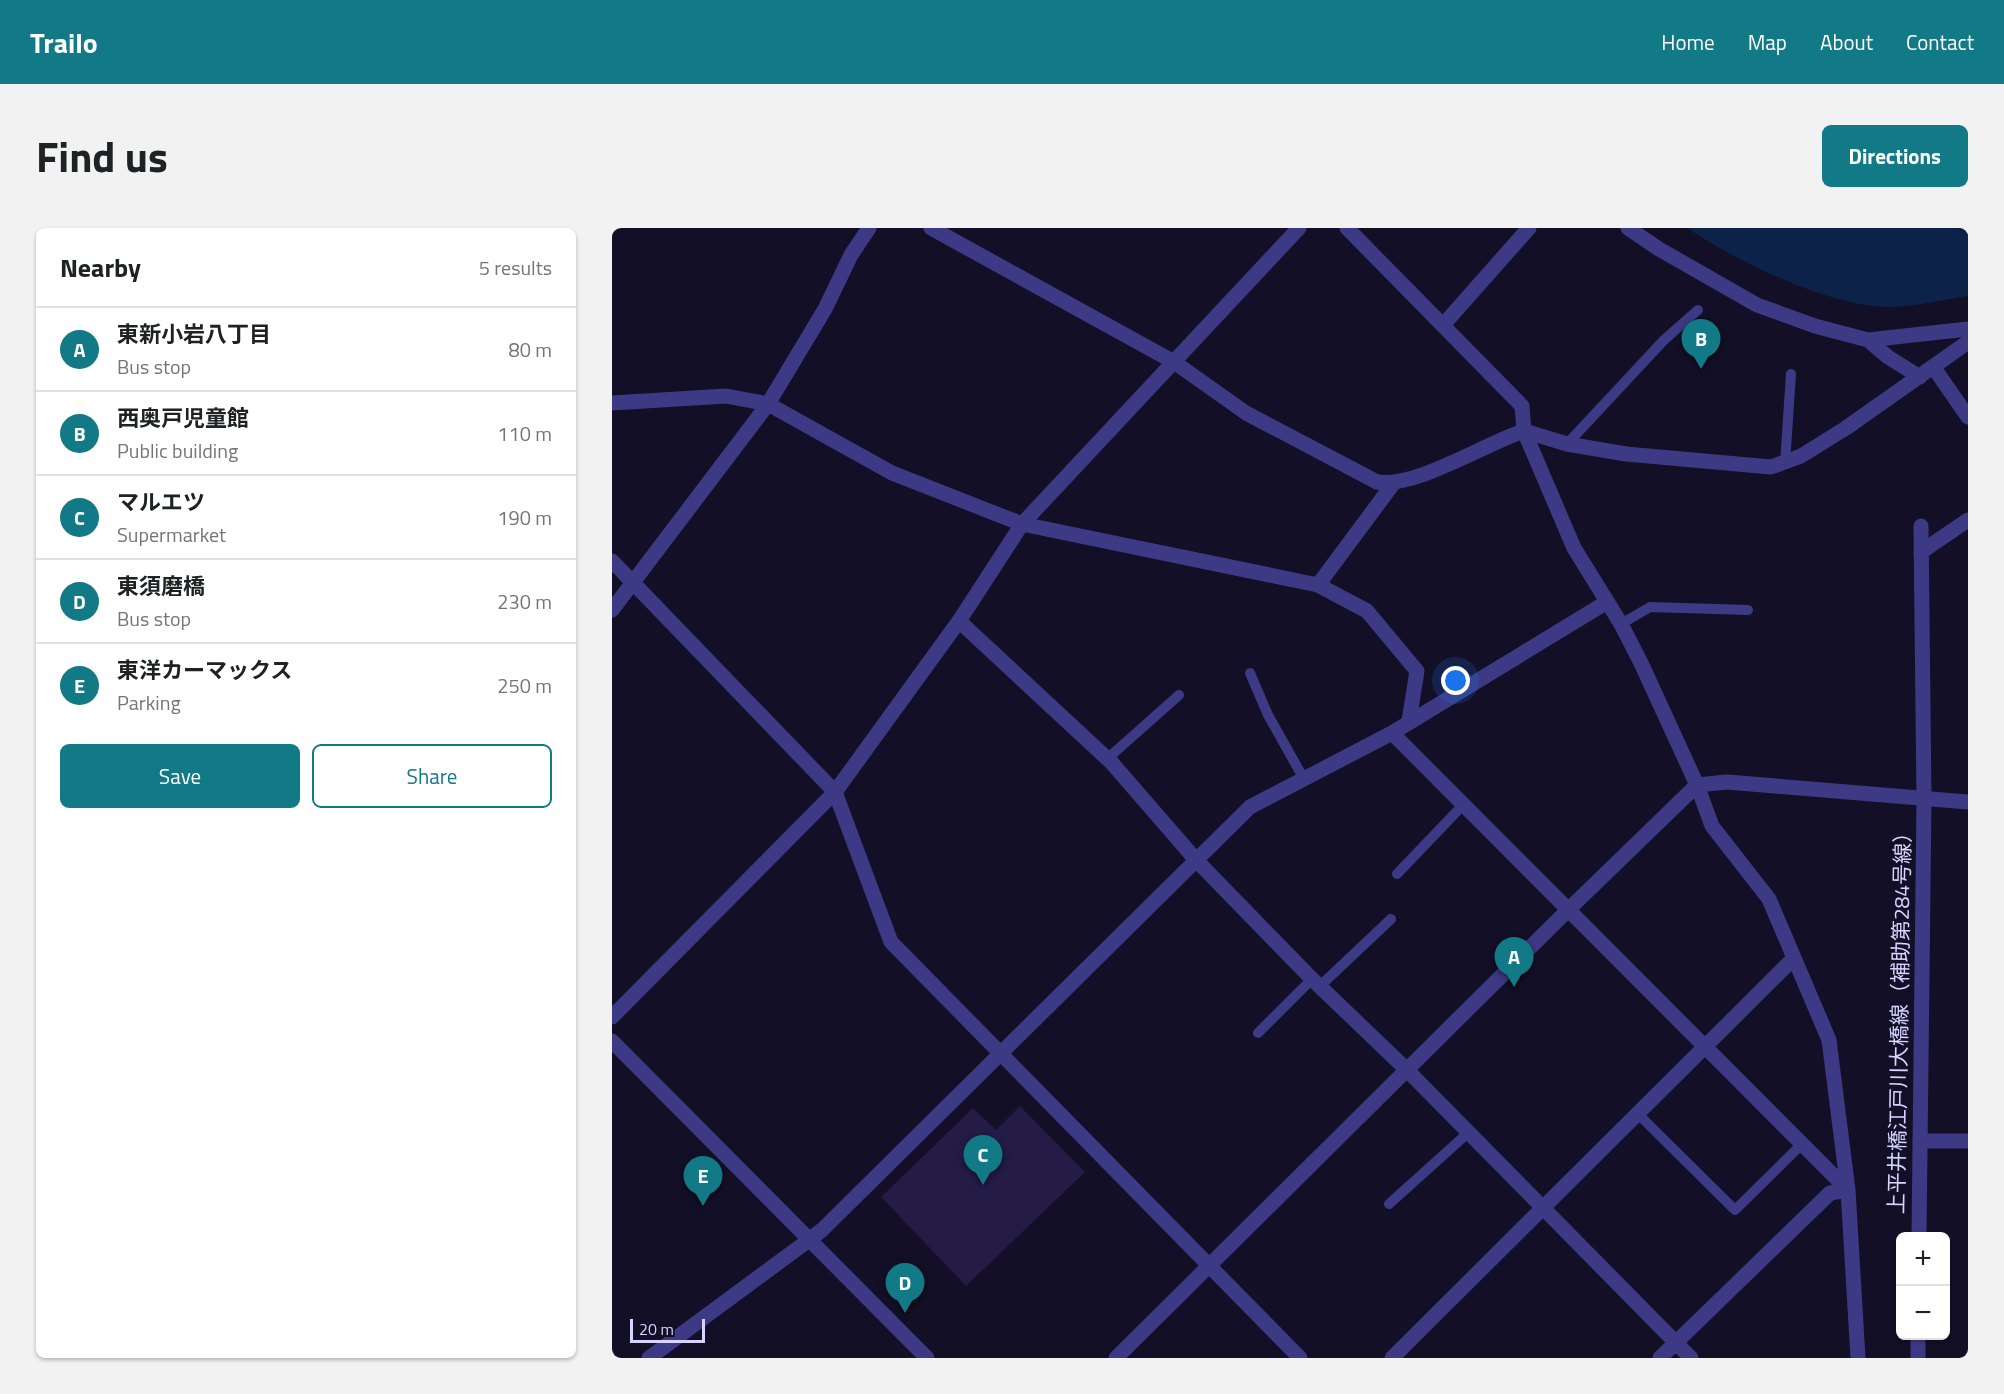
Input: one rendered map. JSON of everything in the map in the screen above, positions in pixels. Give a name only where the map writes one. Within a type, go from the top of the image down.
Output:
[{"type":"street","points":[[612,610],[768,404],[825,309],[851,255],[868,228]]},
{"type":"street","points":[[931,228],[1174,362],[1246,413],[1377,482],[1393,484],[1524,431],[1567,444],[1626,454],[1772,467],[1785,463],[1846,428],[1968,342]]},
{"type":"street","points":[[612,1017],[835,792],[959,621],[1022,524],[1299,228]]},
{"type":"street","points":[[1347,228],[1444,324],[1522,406],[1524,431],[1574,548],[1621,624],[1697,785],[1712,826],[1769,899],[1829,1040],[1848,1190],[1858,1358]]},
{"type":"street","points":[[1444,324],[1529,228]]},
{"type":"street","points":[[1628,228],[1659,249],[1757,305],[1815,326],[1868,340],[1968,329]]},
{"type":"street","points":[[1868,340],[1888,357],[1920,377]]},
{"type":"street","points":[[1934,368],[1968,417]]},
{"type":"street","points":[[612,403],[726,396],[768,404],[892,473],[1022,524],[1318,585],[1367,611],[1417,671],[1409,721]]},
{"type":"street","points":[[1318,585],[1393,484]]},
{"type":"street","points":[[1921,552],[1968,520]]},
{"type":"street","name":"上平井橋江戸川大橋線（補助第284号線）","points":[[1919,1232],[1924,800],[1921,526]]},
{"type":"street","points":[[612,561],[835,792],[891,942],[1300,1358]]},
{"type":"street","points":[[650,1358],[822,1230],[1250,807],[1392,733],[1607,602]]},
{"type":"street","points":[[959,621],[1107,759],[1196,860],[1469,1132],[1691,1358]]},
{"type":"street","points":[[1392,733],[1462,806],[1848,1190]]},
{"type":"street","points":[[1116,1358],[1406,1069],[1697,785],[1727,782],[1968,802]]},
{"type":"street","points":[[1392,1358],[1794,958]]},
{"type":"street","points":[[612,1041],[927,1358]]},
{"type":"street","points":[[1920,1141],[1968,1141]]},
{"type":"street","points":[[1660,1358],[1830,1193],[1848,1190]]},
{"type":"street","points":[[1918,1340],[1918,1358]]},
{"type":"lane","points":[[1567,444],[1632,373],[1698,310]]},
{"type":"lane","points":[[1785,463],[1791,374]]},
{"type":"lane","points":[[1621,624],[1650,607],[1748,610]]},
{"type":"lane","points":[[1250,673],[1268,716],[1304,779]]},
{"type":"lane","points":[[1107,759],[1179,694]]},
{"type":"lane","points":[[1397,874],[1462,806]]},
{"type":"lane","points":[[1258,1033],[1390,919]]},
{"type":"lane","points":[[1638,1114],[1735,1210],[1802,1144]]},
{"type":"lane","points":[[1389,1204],[1469,1132]]},
{"type":"water","points":[[1687,228],[1968,228],[1968,296],[1891,307],[1841,300],[1757,268]]},
{"type":"building","points":[[1020,1106],[1085,1172],[966,1286],[881,1197],[973,1108],[996,1130]]},
{"type":"place","name":"西奥戸児童館","points":[[1701,369]]},
{"type":"place","name":"東新小岩八丁目","points":[[1514,987]]},
{"type":"place","name":"マルエツ","points":[[983,1185]]},
{"type":"place","name":"東洋カーマックス","points":[[703,1206]]},
{"type":"place","name":"東須磨橋","points":[[905,1313]]}]
